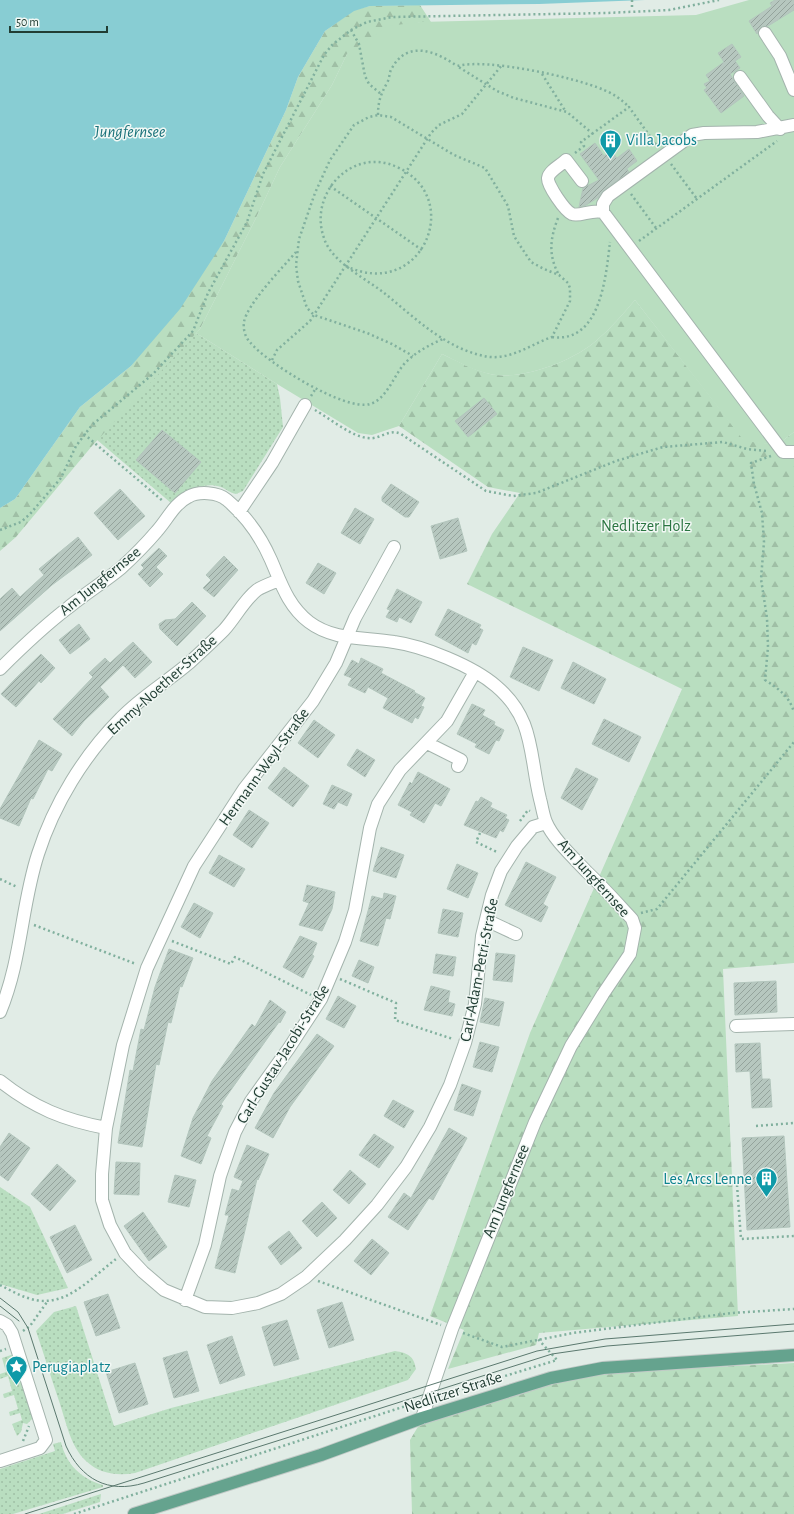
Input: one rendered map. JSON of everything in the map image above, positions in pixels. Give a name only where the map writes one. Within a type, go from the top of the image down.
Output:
[{"type":"main road","name":"Nedlitzer Straße","points":[[134,1514],[321,1455],[422,1418],[545,1379],[602,1368],[794,1355]]},
{"type":"street","points":[[765,33],[780,56],[794,90]]},
{"type":"street","points":[[740,77],[781,133]]},
{"type":"street","points":[[789,452],[603,212],[603,204],[608,196],[687,138],[697,134],[781,133],[794,125]]},
{"type":"street","points":[[582,181],[566,160],[550,173],[548,178],[551,188],[566,209],[572,214],[579,215],[590,211],[603,212]]},
{"type":"street","points":[[240,512],[272,463],[305,405]]},
{"type":"street","name":"Am Jungfernsee","points":[[0,669],[31,637],[121,567],[158,531],[179,503],[189,496],[208,494],[225,498],[240,512],[262,541],[290,603],[309,622],[321,630],[345,638],[395,642],[418,647],[475,672],[494,684],[512,701],[526,726],[546,822],[568,852],[629,916],[635,928],[630,954],[571,1046],[548,1092],[452,1329],[427,1399],[422,1418]]},
{"type":"street","name":"Hermann-Weyl-Straße","points":[[106,1128],[123,1045],[147,968],[194,866],[244,789],[312,701],[336,662],[345,638],[394,547]]},
{"type":"street","name":"Emmy-Noether-Straße","points":[[0,1012],[12,976],[38,853],[56,810],[75,776],[97,745],[121,717],[187,664],[224,630],[257,590],[279,580]]},
{"type":"street","name":"Carl-Gustav-Jacobi-Straße","points":[[185,1300],[205,1245],[220,1176],[235,1132],[251,1101],[289,1048],[321,999],[345,942],[355,910],[363,858],[378,804],[400,770],[447,721],[475,672]]},
{"type":"street","points":[[427,743],[461,760],[458,766]]},
{"type":"street","name":"Carl-Adam-Petri-Straße","points":[[106,1128],[102,1174],[102,1200],[110,1225],[125,1253],[143,1272],[164,1290],[185,1300],[206,1307],[232,1308],[258,1303],[281,1294],[306,1277],[377,1205],[406,1167],[440,1106],[465,1043],[474,1004],[482,936],[492,895],[502,871],[517,846],[533,827],[546,822]]},
{"type":"street","points":[[486,920],[516,934]]},
{"type":"street","points":[[736,1026],[794,1024]]},
{"type":"street","points":[[0,1081],[21,1097],[48,1112],[78,1123],[106,1128]]},
{"type":"street","points":[[0,1321],[7,1325],[12,1333],[46,1440],[44,1445],[40,1448],[0,1461]]},
{"type":"path","points":[[632,0],[632,7]]},
{"type":"path","points":[[0,530],[21,522],[30,514],[61,478],[76,446],[92,425],[153,374],[193,331],[208,293],[247,222],[263,174],[317,66],[332,45],[351,30],[367,22],[392,17],[607,13],[669,10],[719,0]]},
{"type":"path","points":[[351,30],[359,44],[365,76],[369,84],[381,94]]},
{"type":"path","points":[[378,115],[378,104],[381,94],[388,82],[391,69],[400,58],[409,53],[424,50],[443,56],[486,84],[514,98],[567,112]]},
{"type":"path","points":[[457,66],[468,63],[502,65],[567,79],[604,90],[620,98],[629,107],[696,199]]},
{"type":"path","points":[[272,360],[277,350],[287,340],[304,328],[314,315],[427,138],[440,124],[462,114],[502,65]]},
{"type":"path","points":[[542,74],[553,93],[567,112],[593,134]]},
{"type":"path","points":[[566,160],[584,146],[581,142],[629,107]]},
{"type":"path","points":[[413,356],[392,344],[367,333],[314,315],[307,308],[298,281],[297,252],[315,193],[330,160],[354,125],[369,116],[378,115],[391,117],[454,155],[485,168],[508,206],[514,236],[531,262],[544,270],[559,275],[568,283],[571,294],[570,301],[552,337]]},
{"type":"path","points":[[630,248],[781,133]]},
{"type":"path","points":[[346,266],[365,273],[386,273],[406,265],[422,250],[430,229],[430,207],[425,193],[417,180],[406,172],[386,163],[365,163],[345,171],[330,186],[321,206],[321,228],[330,249],[346,266],[444,339],[470,352],[496,357],[513,354],[552,337],[560,338],[574,333],[584,326],[596,310],[605,282],[612,224]]},
{"type":"path","points":[[624,184],[656,228]]},
{"type":"path","points":[[330,186],[422,250]]},
{"type":"path","points":[[559,275],[551,256],[551,243],[561,212],[566,209]]},
{"type":"path","points":[[297,252],[253,305],[244,323],[245,334],[250,343],[288,373],[348,403],[361,406],[370,405],[381,398],[394,376],[413,356],[430,345],[444,339]]},
{"type":"path","points":[[305,405],[363,438],[377,438],[394,432],[401,434],[486,491],[503,496],[520,496],[536,493],[616,461],[664,447],[723,442],[747,449],[789,452]]},
{"type":"path","points":[[84,434],[174,510]]},
{"type":"path","points":[[789,452],[751,463],[754,484],[762,513],[764,542],[761,579],[767,618],[768,647],[765,680],[781,690],[792,704],[794,712]]},
{"type":"path","points":[[629,916],[656,909],[794,742]]},
{"type":"path","points":[[519,822],[528,810],[533,812],[543,810]]},
{"type":"path","points":[[480,833],[476,842],[498,852],[502,846]]},
{"type":"path","points":[[0,880],[29,892]]},
{"type":"path","points":[[24,922],[147,968]]},
{"type":"path","points":[[162,936],[231,964],[235,957],[321,999]]},
{"type":"path","points":[[331,975],[396,1003],[395,1020],[465,1043]]},
{"type":"path","points":[[756,1126],[794,1124]]},
{"type":"path","points":[[737,1185],[741,1239],[794,1236]]},
{"type":"path","points":[[0,1285],[30,1299],[48,1301],[67,1297],[125,1253]]},
{"type":"path","points":[[306,1277],[502,1348],[538,1339],[732,1313],[794,1309]]},
{"type":"path","points":[[22,1332],[30,1326],[48,1301]]},
{"type":"path","points":[[74,1514],[427,1399],[556,1360],[538,1339]]},
{"type":"path","points":[[19,1444],[24,1440],[30,1423],[40,1419]]},
{"type":"green space","points":[[749,0],[794,0],[794,432],[777,445],[744,441],[635,300],[607,331],[587,348],[546,368],[517,375],[490,374],[471,368],[442,354],[399,426],[372,435],[358,433],[196,333],[200,329],[280,167],[332,85],[347,54],[388,26],[420,22],[696,15]]},
{"type":"green space","points":[[420,5],[431,22],[420,22],[347,54],[332,85],[280,167],[200,329],[92,446],[16,537],[0,551],[0,508],[15,499],[80,407],[131,366],[224,241],[286,110],[298,77],[325,31],[354,10],[370,6]]},
{"type":"green space","name":"Nedlitzer Holz","points":[[635,300],[744,440],[777,445],[794,432],[794,963],[723,969],[738,1316],[539,1333],[536,1345],[448,1369],[464,1330],[430,1316],[530,1033],[682,689],[467,584],[492,534],[520,493],[488,487],[399,426],[442,354],[471,368],[490,374],[517,375],[546,368],[587,348],[607,331]]},
{"type":"green space","points":[[196,333],[277,384],[283,427],[243,491],[236,494],[221,487],[207,485],[182,495],[171,503],[96,439]]},
{"type":"green space","points":[[0,1187],[30,1207],[68,1288],[37,1295],[0,1284]]},
{"type":"green space","points":[[76,1306],[114,1426],[171,1408],[395,1351],[410,1356],[414,1361],[416,1369],[408,1380],[135,1473],[109,1473],[97,1469],[86,1461],[72,1441],[36,1331],[54,1312]]},
{"type":"green space","points":[[14,1354],[34,1417],[27,1424],[23,1423],[21,1432],[17,1436],[12,1424],[22,1420],[20,1413],[10,1416],[9,1412],[18,1409],[14,1395],[4,1398],[3,1394],[12,1391],[8,1376],[0,1379],[0,1374],[6,1372],[2,1358]]},
{"type":"green space","points":[[794,1363],[794,1514],[412,1514],[410,1440],[419,1425],[551,1383],[605,1373]]},
{"type":"green space","points":[[61,1442],[63,1450],[76,1470],[88,1479],[103,1485],[103,1487],[13,1514],[0,1514],[0,1469],[55,1451],[53,1444]]},
{"type":"green space","points":[[101,1494],[100,1502],[63,1514],[39,1514]]},
{"type":"water","name":"Jungfernsee","points":[[0,0],[645,0],[539,4],[370,6],[354,11],[325,31],[298,77],[286,110],[224,241],[180,309],[131,366],[80,407],[15,499],[0,508]]},
{"type":"building","points":[[775,0],[794,0],[794,10],[768,26],[761,27],[757,34],[749,21],[772,6],[770,3]]},
{"type":"building","points":[[732,44],[741,57],[735,61],[740,68],[730,74],[744,96],[721,113],[704,90],[707,88],[704,84],[710,81],[706,75],[724,62],[718,53]]},
{"type":"building","name":"Villa Jacobs","points":[[595,143],[604,156],[611,151],[617,158],[629,149],[637,161],[625,170],[627,169],[629,172],[604,190],[599,197],[586,205],[579,207],[583,188],[599,180],[580,154]]},
{"type":"building","points":[[484,398],[497,414],[468,437],[455,421]]},
{"type":"building","points":[[162,430],[201,462],[175,493],[136,460]]},
{"type":"building","points":[[391,484],[419,502],[409,517],[405,517],[382,501],[382,497]]},
{"type":"building","points":[[120,489],[145,516],[118,540],[94,513]]},
{"type":"building","points":[[355,508],[374,519],[360,544],[341,533]]},
{"type":"building","points":[[458,518],[467,551],[440,559],[431,526]]},
{"type":"building","points":[[78,537],[92,555],[52,585],[0,631],[0,599],[12,588],[20,597],[44,575],[39,569]]},
{"type":"building","points":[[159,548],[167,556],[156,567],[163,574],[150,587],[138,574],[144,568],[141,565]]},
{"type":"building","points":[[224,556],[238,570],[214,597],[203,588],[211,580],[206,575]]},
{"type":"building","points":[[318,563],[336,573],[324,594],[306,583]]},
{"type":"building","points":[[397,589],[422,602],[411,623],[399,617],[397,622],[386,617],[390,610],[387,609]]},
{"type":"building","points":[[192,602],[206,616],[177,646],[160,629],[159,624],[165,620],[175,619]]},
{"type":"building","points":[[448,609],[481,625],[479,628],[483,630],[476,645],[472,643],[468,653],[435,635]]},
{"type":"building","points":[[79,624],[90,639],[70,654],[59,640]]},
{"type":"building","points":[[133,642],[152,662],[135,678],[123,665],[100,687],[109,697],[84,721],[72,736],[53,719],[93,677],[89,673],[105,658],[110,663]]},
{"type":"building","points":[[523,647],[553,660],[539,691],[510,677]]},
{"type":"building","points":[[41,654],[55,668],[41,683],[39,681],[16,707],[1,694]]},
{"type":"building","points":[[361,658],[383,669],[381,673],[425,698],[421,706],[424,707],[418,719],[415,717],[412,723],[383,708],[388,698],[368,687],[365,693],[348,685],[352,678],[344,675],[352,660],[359,664]]},
{"type":"building","points":[[573,662],[606,679],[594,704],[561,688]]},
{"type":"building","points":[[472,704],[485,710],[482,715],[495,722],[494,725],[504,730],[499,741],[496,740],[489,754],[475,747],[477,744],[457,734]]},
{"type":"building","points":[[604,719],[641,737],[629,762],[592,744]]},
{"type":"building","points":[[314,720],[335,735],[318,758],[298,743]]},
{"type":"building","points":[[39,740],[62,754],[52,771],[48,769],[33,799],[31,798],[19,826],[0,818],[0,809]]},
{"type":"building","points":[[357,749],[375,760],[365,777],[347,765]]},
{"type":"building","points":[[284,767],[309,786],[293,807],[268,788]]},
{"type":"building","points":[[576,768],[598,779],[582,810],[561,798]]},
{"type":"building","points":[[418,772],[450,789],[441,806],[435,803],[424,823],[410,815],[412,812],[398,805],[410,782],[412,784]]},
{"type":"building","points":[[332,785],[352,794],[347,806],[338,802],[334,809],[323,804]]},
{"type":"building","points":[[481,797],[492,803],[490,807],[507,815],[505,818],[509,820],[503,832],[500,830],[496,838],[464,825],[476,801],[478,802]]},
{"type":"building","points":[[249,810],[269,823],[252,848],[233,835]]},
{"type":"building","points":[[381,847],[404,855],[396,878],[373,871]]},
{"type":"building","points":[[219,855],[245,869],[234,887],[209,873]]},
{"type":"building","points":[[526,862],[556,877],[543,904],[548,907],[541,922],[505,905]]},
{"type":"building","points":[[457,864],[478,873],[468,898],[447,889]]},
{"type":"building","points":[[307,885],[335,892],[332,909],[322,931],[299,925],[309,903],[303,901]]},
{"type":"building","points":[[384,893],[396,896],[390,919],[386,918],[378,946],[360,941],[372,896],[383,899]]},
{"type":"building","points":[[194,903],[213,913],[200,938],[181,927]]},
{"type":"building","points":[[443,909],[463,913],[458,937],[438,933]]},
{"type":"building","points":[[300,936],[317,943],[312,955],[314,956],[303,978],[283,967]]},
{"type":"building","points":[[169,949],[193,958],[182,987],[180,986],[171,1023],[168,1022],[159,1065],[156,1064],[142,1147],[118,1143],[130,1070],[133,1071],[141,1029],[144,1030],[155,987]]},
{"type":"building","points":[[496,953],[515,955],[512,982],[493,980]]},
{"type":"building","points":[[436,954],[456,957],[453,976],[433,973]]},
{"type":"building","points":[[359,960],[374,967],[368,983],[352,976]]},
{"type":"building","points":[[776,981],[777,1012],[735,1015],[734,983]]},
{"type":"building","points":[[431,986],[450,991],[448,1002],[455,1004],[452,1016],[424,1010]]},
{"type":"building","points":[[338,996],[356,1006],[344,1028],[326,1019]]},
{"type":"building","points":[[485,998],[504,1002],[499,1026],[480,1022]]},
{"type":"building","points":[[270,1000],[286,1012],[280,1023],[279,1022],[221,1104],[223,1106],[207,1136],[211,1138],[201,1164],[181,1156],[193,1118],[212,1081],[252,1024],[255,1027]]},
{"type":"building","points":[[317,1034],[334,1046],[290,1107],[273,1138],[255,1128],[274,1093]]},
{"type":"building","points":[[480,1042],[499,1047],[492,1072],[473,1067]]},
{"type":"building","points":[[760,1043],[762,1079],[770,1079],[772,1107],[752,1108],[750,1071],[736,1072],[735,1044]]},
{"type":"building","points":[[462,1084],[481,1091],[473,1116],[454,1110]]},
{"type":"building","points":[[393,1100],[414,1111],[404,1128],[384,1116]]},
{"type":"building","points":[[449,1128],[467,1138],[433,1200],[429,1198],[408,1230],[388,1217],[404,1193],[411,1198]]},
{"type":"building","points":[[9,1133],[30,1148],[8,1181],[0,1175],[0,1147]]},
{"type":"building","points":[[374,1134],[394,1147],[379,1168],[359,1155]]},
{"type":"building","name":"Les Arcs Lenne","points":[[784,1136],[790,1227],[747,1230],[742,1138]]},
{"type":"building","points":[[247,1145],[269,1154],[258,1180],[257,1179],[235,1273],[215,1268],[229,1215],[225,1215],[232,1189],[239,1191],[243,1181],[234,1177]]},
{"type":"building","points":[[116,1162],[140,1163],[139,1195],[114,1194]]},
{"type":"building","points":[[57,1164],[76,1181],[50,1211],[31,1194]]},
{"type":"building","points":[[350,1170],[366,1184],[349,1204],[333,1190]]},
{"type":"building","points":[[175,1175],[196,1180],[189,1207],[168,1202]]},
{"type":"building","points":[[322,1202],[337,1218],[317,1237],[302,1221]]},
{"type":"building","points":[[143,1212],[167,1247],[149,1261],[124,1226]]},
{"type":"building","points":[[75,1225],[92,1260],[67,1273],[50,1237]]},
{"type":"building","points":[[289,1231],[302,1248],[281,1265],[268,1247]]},
{"type":"building","points":[[372,1239],[389,1253],[371,1275],[354,1261]]},
{"type":"building","points":[[108,1294],[120,1328],[96,1336],[84,1302]]},
{"type":"building","points":[[342,1302],[354,1340],[329,1348],[317,1310]]},
{"type":"building","points":[[287,1320],[299,1359],[274,1366],[262,1327]]},
{"type":"building","points":[[232,1336],[245,1375],[220,1384],[207,1345]]},
{"type":"building","points":[[187,1351],[199,1391],[174,1398],[163,1358]]},
{"type":"building","points":[[135,1363],[148,1404],[119,1413],[106,1372]]},
{"type":"tram line","points":[[0,1298],[18,1312],[28,1328],[66,1446],[72,1458],[79,1467],[97,1481],[107,1485],[119,1486],[131,1486],[144,1483],[552,1354],[607,1346],[794,1331]]},
{"type":"tram line","points":[[0,1306],[19,1321]]},
{"type":"tram line","points":[[25,1514],[537,1351],[605,1339],[794,1324]]},
{"type":"place","name":"Villa Jacobs","points":[[610,160]]},
{"type":"place","name":"Les Arcs Lenne","points":[[767,1198]]},
{"type":"place","name":"Perugiaplatz","points":[[17,1386]]}]
